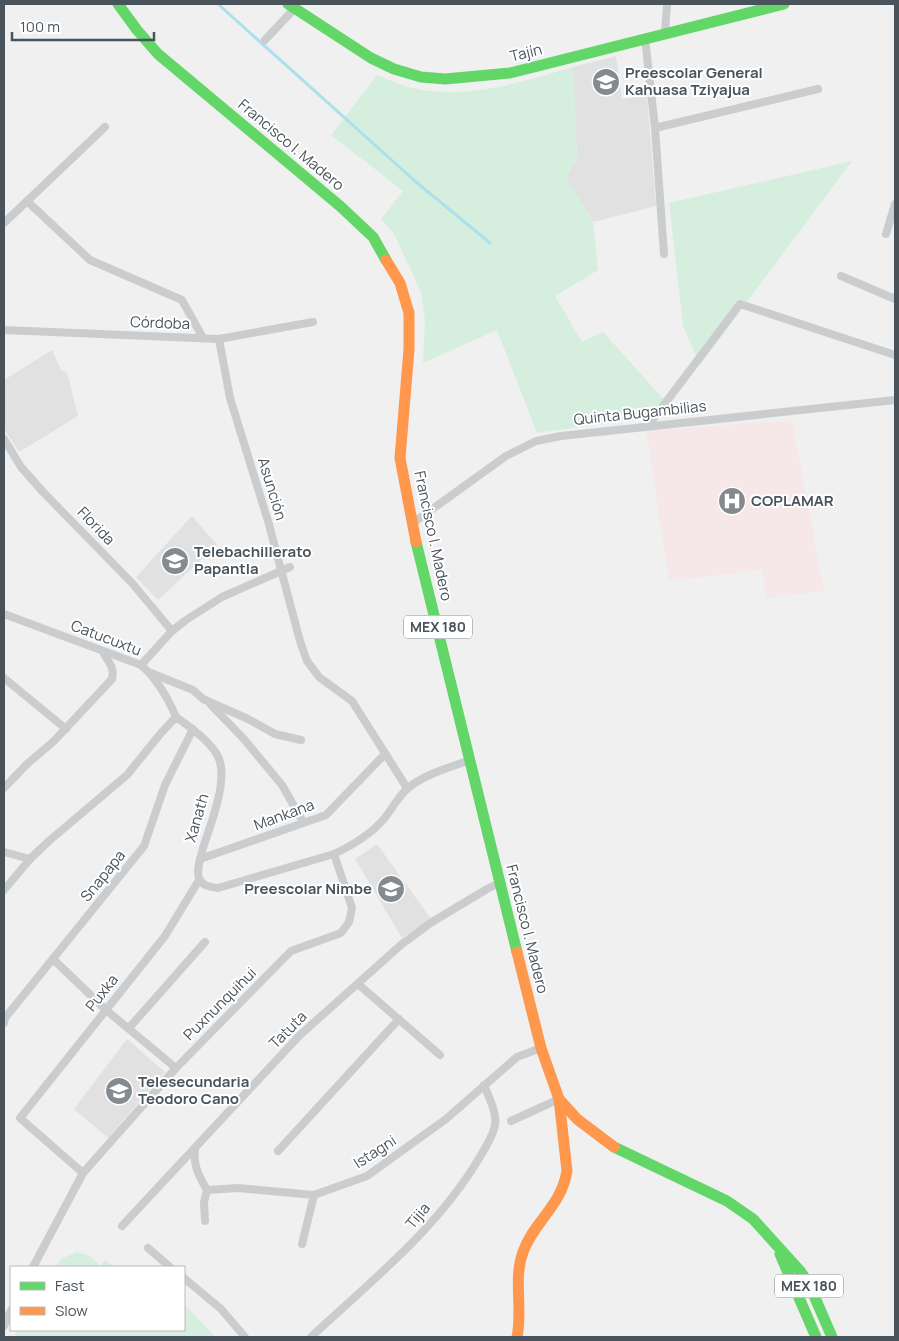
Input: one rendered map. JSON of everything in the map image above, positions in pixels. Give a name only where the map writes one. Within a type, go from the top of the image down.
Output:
[{"type":"main road","name":"Francisco I. Madero","points":[[118,4],[158,54],[340,206],[373,237],[400,283],[408,313],[409,349],[400,458],[413,524],[499,884],[541,1048],[559,1099],[577,1119],[608,1143],[740,1209],[759,1225],[774,1243]]},
{"type":"main road","name":"Tajín","points":[[291,6],[346,43],[386,66],[421,77],[445,79],[510,72],[784,4]]},
{"type":"main road","points":[[517,1337],[522,1316],[519,1270],[522,1254],[527,1242],[560,1194],[566,1182],[567,1171],[559,1099]]},
{"type":"main road","name":"MEX 180","points":[[774,1243],[788,1270],[816,1337]]},
{"type":"main road","name":"MEX 180","points":[[774,1243],[793,1262],[809,1284],[832,1337]]},
{"type":"street","points":[[665,33],[667,4]]},
{"type":"street","points":[[265,40],[291,6]]},
{"type":"street","points":[[646,38],[656,128],[664,254]]},
{"type":"street","points":[[656,128],[818,89]]},
{"type":"street","points":[[4,223],[104,127]]},
{"type":"street","points":[[26,201],[90,260],[182,300],[203,338]]},
{"type":"street","points":[[886,234],[895,204]]},
{"type":"street","points":[[841,276],[895,299]]},
{"type":"street","points":[[648,426],[740,304],[895,355]]},
{"type":"street","name":"Córdoba","points":[[4,330],[219,339],[313,322]]},
{"type":"street","name":"Asunción","points":[[219,339],[230,398],[307,660],[319,676],[352,701],[407,788]]},
{"type":"street","name":"Quinta Bugambilias","points":[[413,524],[506,456],[536,441],[561,436],[648,426],[895,400]]},
{"type":"street","name":"Florida","points":[[4,439],[21,467],[132,583],[172,631]]},
{"type":"street","points":[[141,665],[172,631],[186,620],[222,597],[290,567]]},
{"type":"street","name":"Catucuxtu","points":[[4,614],[141,665],[150,672],[170,703],[176,717]]},
{"type":"street","points":[[4,788],[66,729],[112,679],[114,673],[104,652]]},
{"type":"street","points":[[150,672],[193,690],[215,708],[254,750],[282,785],[304,822]]},
{"type":"street","points":[[5,681],[66,729]]},
{"type":"street","points":[[203,699],[248,719],[275,734],[301,740]]},
{"type":"street","points":[[4,890],[30,859],[50,840],[127,775],[176,717]]},
{"type":"street","name":"Xanath","points":[[176,717],[193,730],[219,759],[221,772],[219,797],[200,860],[199,880]]},
{"type":"street","name":"Snapapa","points":[[4,1023],[5,1018],[144,846],[165,785],[193,730]]},
{"type":"street","name":"Mankana","points":[[200,860],[326,815],[385,754]]},
{"type":"street","points":[[199,880],[206,886],[218,888],[334,854],[365,836],[382,821],[407,788],[442,770],[470,760]]},
{"type":"street","points":[[4,852],[30,859]]},
{"type":"street","name":"Puxnunquihui","points":[[34,1266],[80,1177],[176,1068],[292,951],[341,933],[348,922],[352,908],[334,854]]},
{"type":"street","name":"Puxka","points":[[80,1177],[20,1118],[165,936],[199,880]]},
{"type":"street","name":"Tatuta","points":[[122,1226],[300,1035],[402,944],[432,922],[487,888],[499,884]]},
{"type":"street","points":[[129,1028],[205,942]]},
{"type":"street","points":[[53,959],[106,1010],[176,1068]]},
{"type":"street","points":[[358,984],[440,1055]]},
{"type":"street","points":[[278,1151],[399,1019]]},
{"type":"street","name":"Istagni","points":[[207,1190],[238,1188],[314,1194],[367,1176],[446,1119],[517,1057],[541,1048]]},
{"type":"street","name":"Tijia","points":[[311,1337],[413,1243],[464,1183],[487,1145],[495,1126],[494,1113],[484,1085]]},
{"type":"street","points":[[511,1121],[559,1099]]},
{"type":"street","points":[[195,1149],[195,1168],[207,1190],[204,1202],[205,1221]]},
{"type":"street","points":[[302,1244],[314,1194]]},
{"type":"street","points":[[148,1248],[169,1266]]},
{"type":"street","points":[[185,1279],[221,1309],[245,1337]]},
{"type":"street","points":[[4,1326],[10,1312]]},
{"type":"shaded area","points":[[616,56],[622,99],[647,96],[656,206],[593,222],[566,177],[577,159],[573,67]]},
{"type":"shaded area","points":[[52,350],[61,370],[67,372],[78,416],[19,452],[4,429],[4,380]]},
{"type":"shaded area","name":"COPLAMAR","points":[[792,420],[824,591],[766,598],[762,570],[669,581],[646,431]]},
{"type":"shaded area","name":"Telebachillerato Papantla","points":[[192,516],[217,545],[158,600],[136,577]]},
{"type":"shaded area","name":"Preescolar Nimbe","points":[[377,844],[431,919],[402,938],[355,859]]},
{"type":"shaded area","name":"Telesecundaria Teodoro Cano","points":[[127,1039],[165,1072],[108,1138],[74,1109]]},
{"type":"green space","points":[[573,67],[577,159],[566,177],[593,222],[598,270],[555,296],[582,342],[603,332],[668,404],[659,416],[537,433],[497,330],[423,363],[425,321],[421,292],[394,234],[381,219],[403,191],[331,135],[377,75],[402,85],[423,90],[445,92],[488,89]]},
{"type":"green space","points":[[852,161],[700,365],[683,326],[669,203]]},
{"type":"green space","points":[[77,1252],[90,1256],[100,1266],[57,1266],[61,1259]]},
{"type":"green space","points":[[105,1260],[113,1266],[100,1266]]},
{"type":"green space","points":[[185,1305],[215,1337],[14,1337],[17,1331],[185,1331]]},
{"type":"waterway","points":[[218,4],[416,182],[490,243]]},
{"type":"traffic: fast","points":[[118,4],[158,54],[340,206],[373,237],[386,260]]},
{"type":"traffic: fast","points":[[288,4],[371,58],[394,69],[421,77],[445,79],[510,73],[784,4]]},
{"type":"traffic: fast","points":[[416,542],[517,952]]},
{"type":"traffic: fast","points":[[614,1147],[727,1201],[753,1219],[801,1272],[809,1284],[832,1337]]},
{"type":"traffic: fast","points":[[780,1254],[816,1337]]},
{"type":"traffic: slow","points":[[386,260],[400,283],[409,313],[409,349],[400,458],[416,542]]},
{"type":"traffic: slow","points":[[517,952],[541,1048],[559,1099],[577,1119],[614,1147]]},
{"type":"traffic: slow","points":[[517,1337],[519,1326],[518,1283],[523,1252],[534,1231],[559,1194],[567,1171],[559,1099]]},
{"type":"place","name":"Preescolar General Kahuasa Tziyajua","points":[[606,82]]},
{"type":"place","name":"COPLAMAR","points":[[732,501]]},
{"type":"place","name":"Telebachillerato Papantla","points":[[175,561]]},
{"type":"place","name":"Preescolar Nimbe","points":[[391,889]]},
{"type":"place","name":"Telesecundaria Teodoro Cano","points":[[119,1091]]}]
